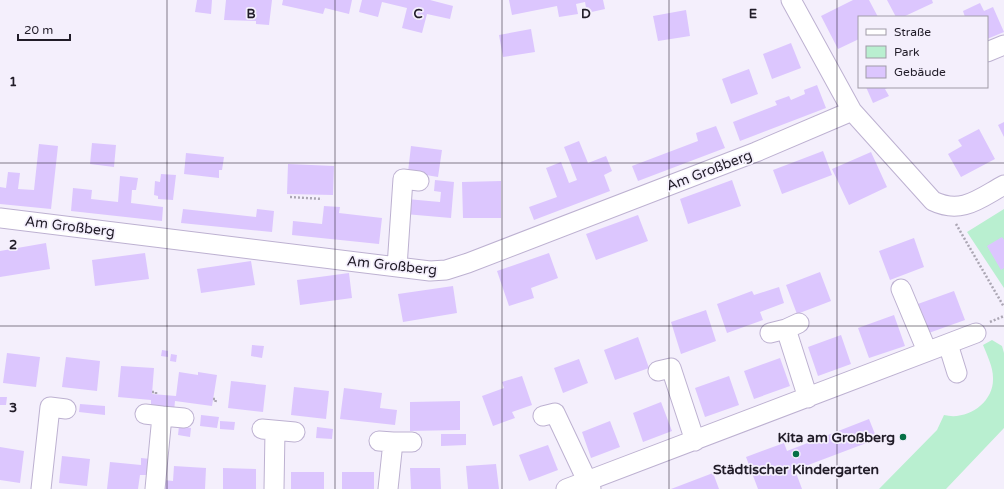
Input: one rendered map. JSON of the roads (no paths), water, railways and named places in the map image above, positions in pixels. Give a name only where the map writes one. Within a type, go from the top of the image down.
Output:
[{"type":"street","points":[[790,0],[852,110],[933,201],[941,205],[967,206],[1004,185]]},
{"type":"street","points":[[988,52],[1004,45]]},
{"type":"street","name":"Am Großberg","points":[[0,218],[430,271],[446,270],[468,263],[756,152],[852,110]]},
{"type":"street","points":[[397,267],[402,179],[419,180]]},
{"type":"street","points":[[901,289],[927,351]]},
{"type":"street","points":[[785,328],[808,398]]},
{"type":"street","points":[[566,489],[590,485],[695,441],[976,333]]},
{"type":"street","points":[[948,344],[958,373]]},
{"type":"street","points":[[671,367],[695,441]]},
{"type":"street","points":[[41,489],[51,407]]},
{"type":"street","points":[[555,412],[590,485]]},
{"type":"street","points":[[154,489],[154,415],[184,418]]},
{"type":"street","points":[[274,489],[269,430],[295,432]]},
{"type":"street","points":[[388,489],[395,442]]},
{"type":"place","name":"Kita am Großberg","points":[[903,437]]},
{"type":"place","name":"Städtischer Kindergarten","points":[[796,454]]}]
